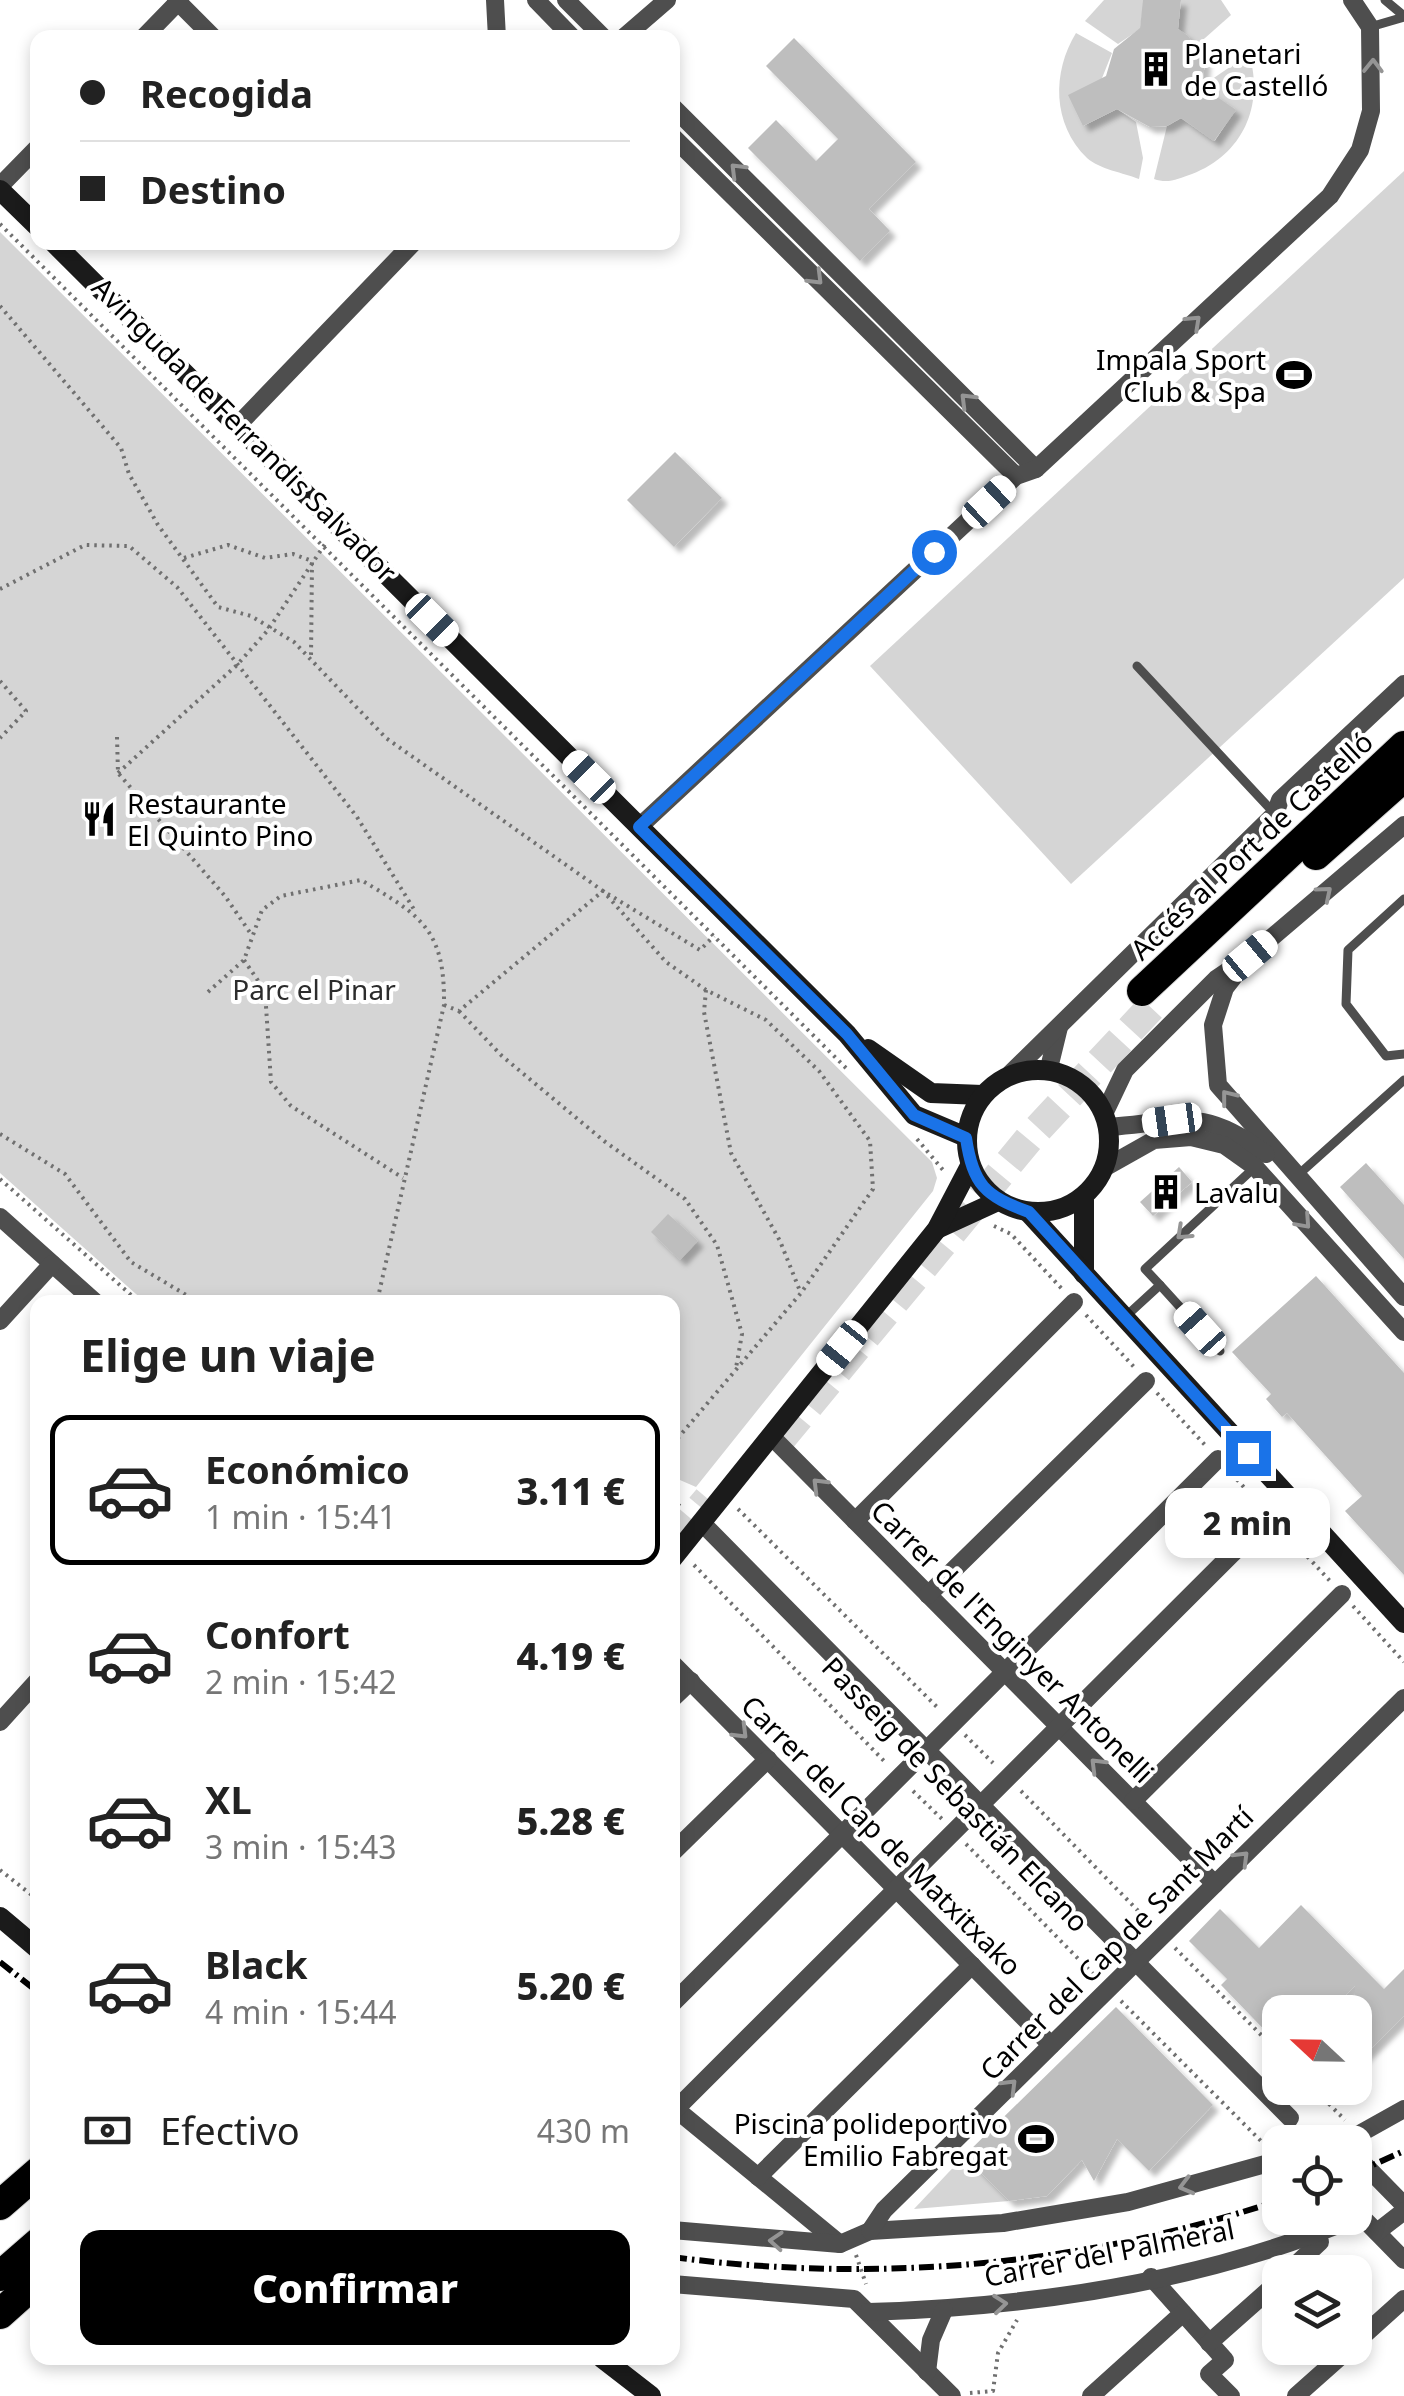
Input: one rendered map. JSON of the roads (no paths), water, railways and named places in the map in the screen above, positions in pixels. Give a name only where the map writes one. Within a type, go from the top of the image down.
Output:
[{"type":"highway","name":"Accés al Port de Castelló","points":[[1404,746],[1148,997],[1404,777]]},
{"type":"highway","points":[[0,2205],[30,2179]]},
{"type":"highway","points":[[0,2252],[30,2226]]},
{"type":"highway","points":[[0,2276],[30,2250]]},
{"type":"highway","points":[[0,2314],[30,2287]]},
{"type":"street","points":[[494,0],[496,30]]},
{"type":"street","points":[[536,0],[566,30]]},
{"type":"street","points":[[566,0],[596,30]]},
{"type":"street","points":[[633,30],[667,0]]},
{"type":"street","points":[[639,827],[1016,476],[1036,469],[1330,196],[1360,150],[1372,110],[1370,27],[1352,0]]},
{"type":"street","points":[[151,30],[178,1],[206,30]]},
{"type":"street","points":[[680,114],[1036,469]]},
{"type":"street","points":[[680,141],[699,132]]},
{"type":"street","points":[[680,147],[1016,476]]},
{"type":"street","points":[[30,156],[0,188],[30,219]]},
{"type":"street","name":"Avinguda de Ferrandis Salvador","points":[[61,250],[847,1034],[914,1115],[966,1138]]},
{"type":"street","points":[[237,426],[406,250]]},
{"type":"street","points":[[1404,684],[1280,800],[1275,814],[1010,1074],[982,1095],[971,1115],[966,1138],[970,1166],[981,1186],[998,1201],[1029,1212],[1058,1210],[1084,1197],[1106,1166],[1154,1140],[1191,1137],[1224,1145],[1255,1168],[1404,1332]]},
{"type":"street","points":[[1106,1166],[1108,1120],[1125,1070],[1216,979],[1250,956],[1404,825]]},
{"type":"street","points":[[1250,956],[1225,988],[1213,1024],[1218,1085],[1404,1298]]},
{"type":"street","points":[[1049,1068],[1059,1026]]},
{"type":"street","name":"Avinguda de Ferrandis Salvador","points":[[847,1034],[931,1092],[982,1095]]},
{"type":"street","points":[[1010,1074],[1049,1068],[1083,1083],[1108,1120]]},
{"type":"street","points":[[1108,1120],[1194,1117],[1232,1128],[1293,1175]]},
{"type":"street","points":[[680,1550],[938,1230],[970,1166]]},
{"type":"street","points":[[1084,1197],[1084,1274]]},
{"type":"street","points":[[938,1230],[998,1201]]},
{"type":"street","points":[[1029,1212],[1404,1623]]},
{"type":"street","points":[[0,1217],[87,1295]]},
{"type":"street","points":[[0,1321],[52,1264]]},
{"type":"street","points":[[855,1521],[1074,1302]]},
{"type":"street","points":[[928,1595],[1146,1380]]},
{"type":"street","name":"Carrer de l'Enginyer Antonelli","points":[[771,1436],[1216,1884]]},
{"type":"street","points":[[680,1996],[1218,1459]]},
{"type":"street","points":[[680,2102],[1270,1516]]},
{"type":"street","name":"Passeig de Sebastián Elcano","points":[[702,1523],[1290,2118]]},
{"type":"street","points":[[1134,1802],[1342,1594]]},
{"type":"street","name":"Carrer del Cap de Matxitxako","points":[[680,1671],[1052,2046]]},
{"type":"street","points":[[680,1691],[690,1681]]},
{"type":"street","points":[[0,1722],[30,1689]]},
{"type":"street","name":"Carrer del Cap de Sant Martí","points":[[855,2238],[1404,1698]]},
{"type":"street","points":[[680,1845],[768,1759]]},
{"type":"street","points":[[0,1918],[30,1942]]},
{"type":"street","points":[[758,2177],[972,1965]]},
{"type":"street","points":[[1372,2128],[1404,2109]]},
{"type":"street","points":[[680,2113],[758,2177],[855,2238]]},
{"type":"street","name":"Carrer del Palmeral","points":[[680,2230],[855,2238],[1003,2223],[1128,2202],[1262,2165]]},
{"type":"street","points":[[1372,2171],[1401,2198],[1377,2232]]},
{"type":"street","points":[[1372,2228],[1404,2260]]},
{"type":"street","name":"Carrer del Palmeral","points":[[680,2285],[861,2306],[944,2310],[1015,2303],[1151,2277],[1306,2235]]},
{"type":"street","points":[[1306,2255],[1320,2242]]},
{"type":"street","points":[[1151,2277],[1225,2360],[1209,2374],[1231,2396]]},
{"type":"street","points":[[1210,2342],[1262,2296]]},
{"type":"street","points":[[1372,2328],[1404,2299]]},
{"type":"street","points":[[861,2306],[952,2396]]},
{"type":"street","points":[[928,2372],[930,2340],[944,2310]]},
{"type":"street","points":[[1092,2396],[1183,2313]]},
{"type":"street","points":[[611,2365],[651,2396]]},
{"type":"street","points":[[1296,2396],[1331,2365]]},
{"type":"lane","points":[[1385,0],[1404,17]]},
{"type":"lane","points":[[1370,27],[1404,17]]},
{"type":"lane","points":[[1137,666],[1275,814]]},
{"type":"lane","points":[[1404,899],[1348,950],[1346,1004],[1386,1056],[1404,1054]]},
{"type":"lane","points":[[1293,1175],[1404,1080]]},
{"type":"lane","points":[[1220,1351],[1145,1269],[1255,1168]]},
{"type":"lane","points":[[1124,1318],[1160,1285]]},
{"type":"tunnel","points":[[780,1440],[1033,1134],[1155,1003]]},
{"type":"tunnel","points":[[680,1532],[708,1499]]},
{"type":"railway","points":[[0,1962],[30,1986]]},
{"type":"railway","points":[[1372,2165],[1404,2151]]},
{"type":"railway","points":[[680,2258],[826,2269],[979,2263],[1131,2241],[1262,2206]]},
{"type":"place","name":"Planetari de Castelló","points":[[1156,69]]},
{"type":"place","name":"Impala Sport Club & Spa","points":[[1294,375]]},
{"type":"place","name":"Restaurante El Quinto Pino","points":[[99,819]]},
{"type":"place","name":"Lavalu","points":[[1166,1192]]},
{"type":"place","name":"Piscina polideportivo Emilio Fabregat","points":[[1036,2139]]},
{"type":"park label","name":"Parc el Pinar","points":[[314,989]]}]
